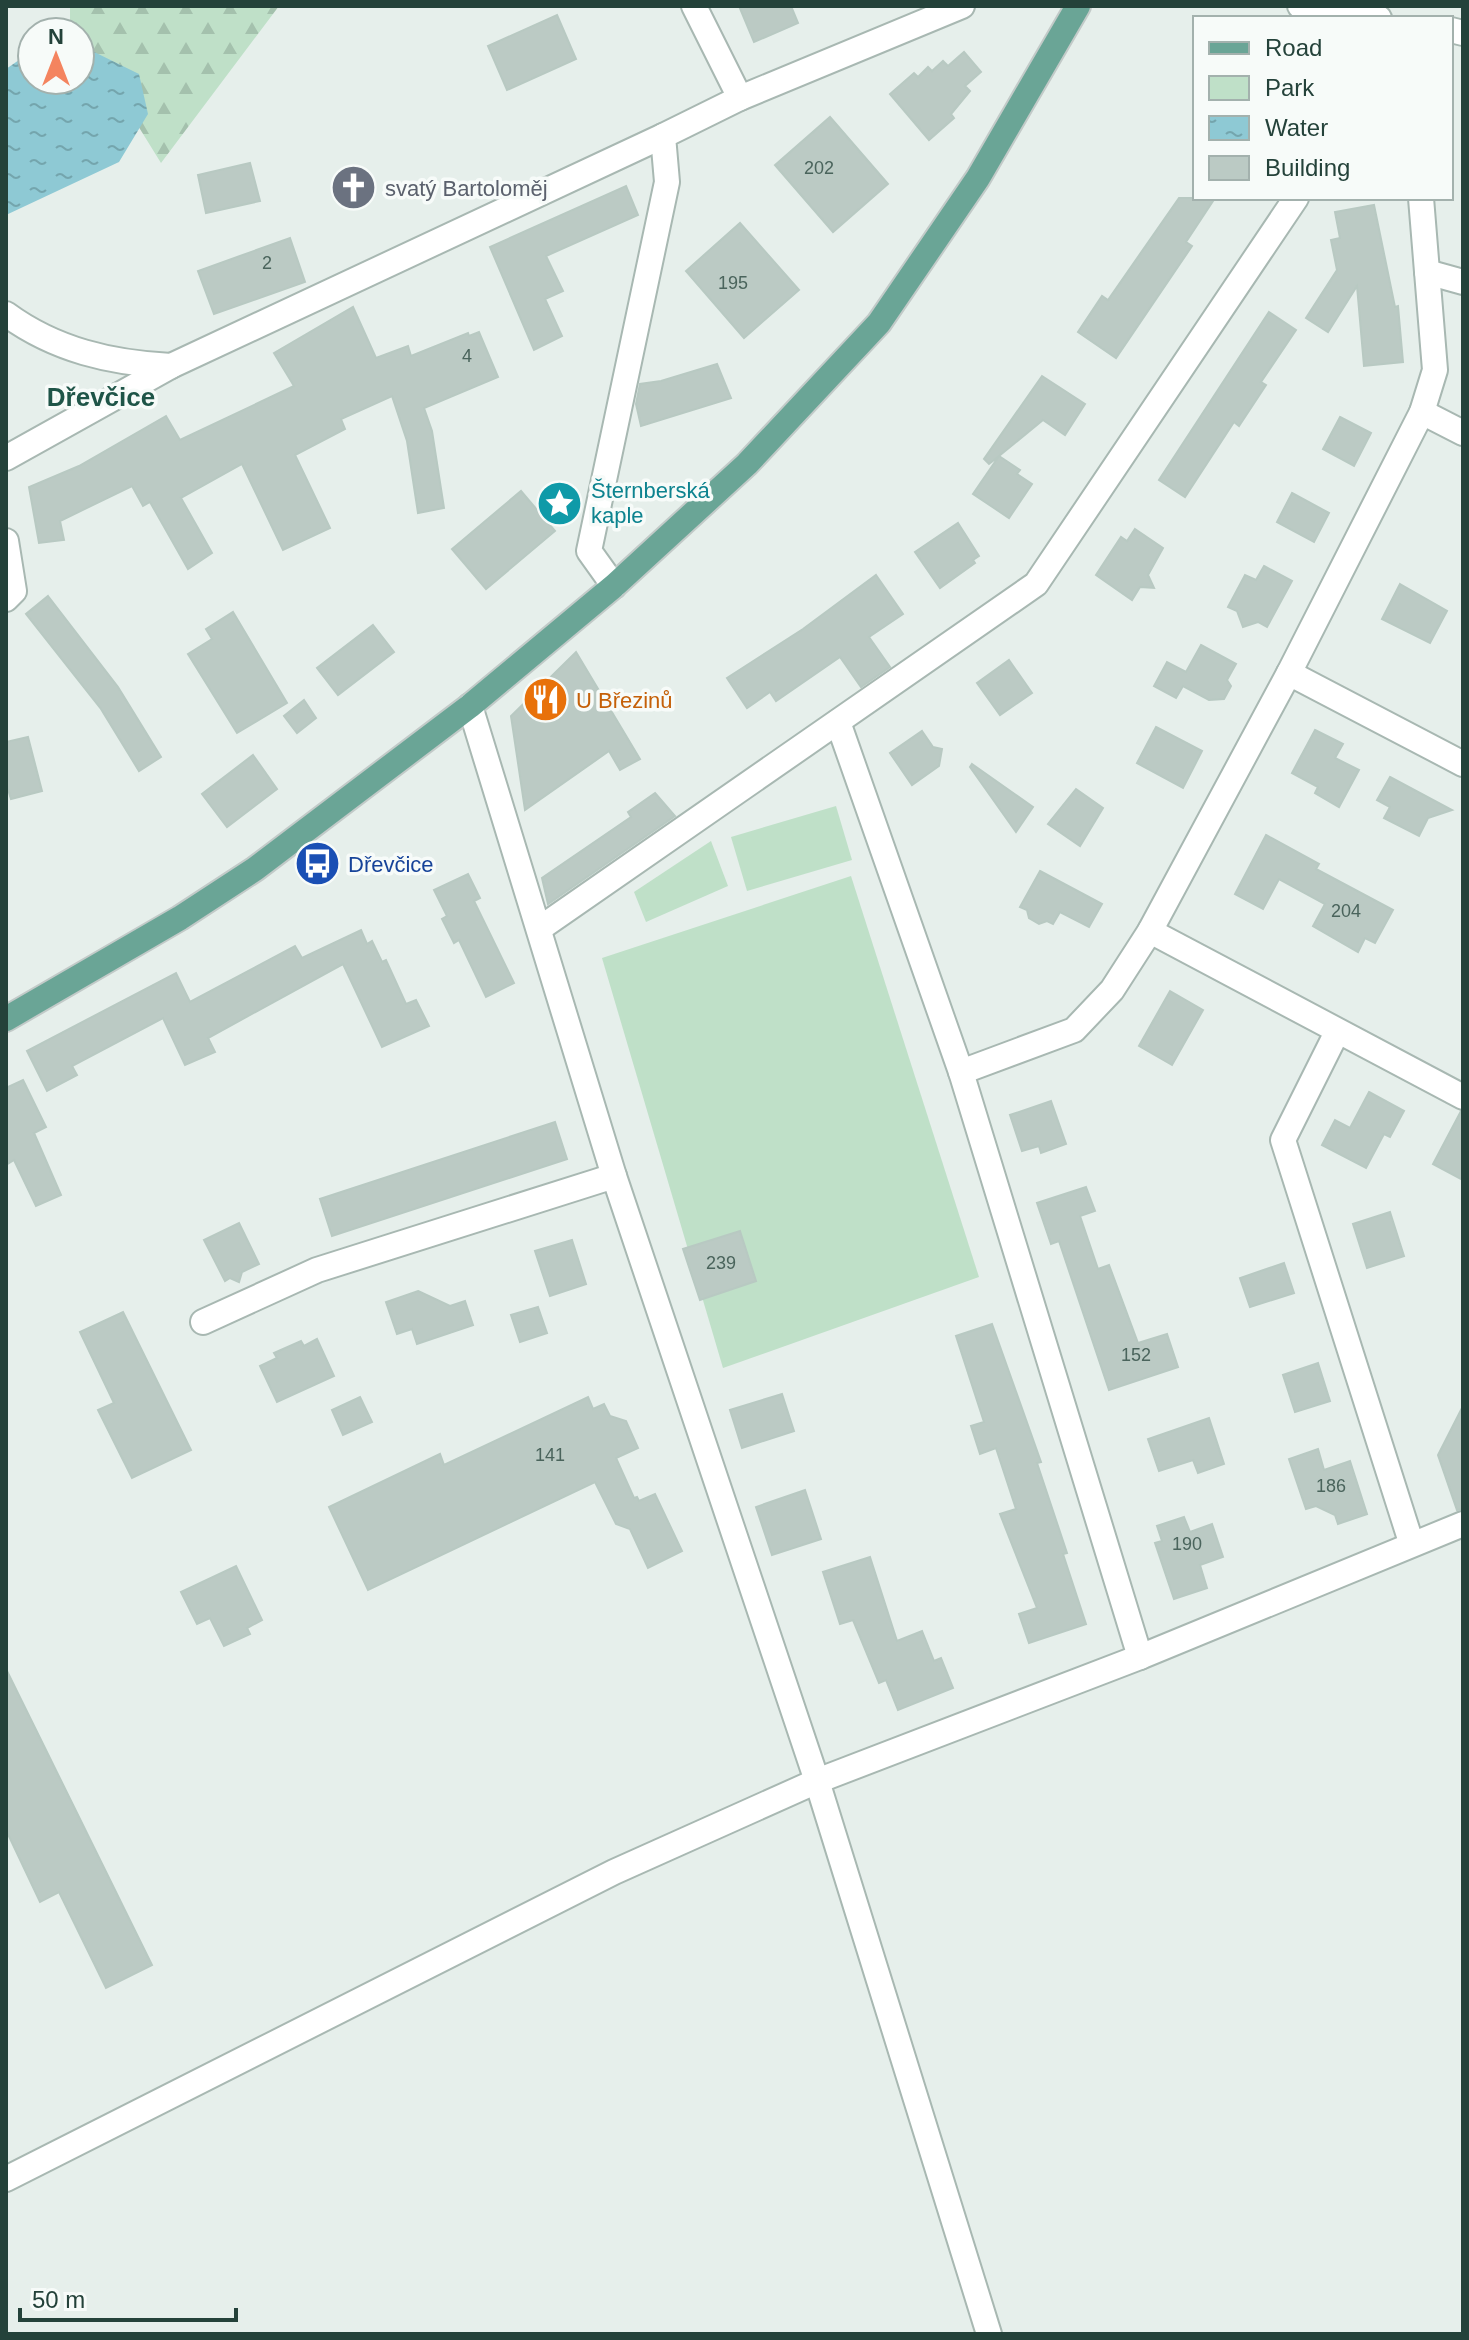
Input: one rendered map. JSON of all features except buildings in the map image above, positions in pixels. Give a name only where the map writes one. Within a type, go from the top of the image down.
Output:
[{"type":"main road","points":[[6,1019],[180,918],[255,869],[470,706],[614,586],[747,464],[879,323],[978,178],[1078,6]]},
{"type":"street","points":[[694,6],[740,98]]},
{"type":"street","points":[[6,458],[171,366],[740,98],[962,6]]},
{"type":"street","points":[[1300,6],[1366,16]]},
{"type":"street","points":[[614,586],[589,551],[667,182],[663,136]]},
{"type":"street","points":[[539,929],[1036,584],[1295,200]]},
{"type":"street","points":[[961,1072],[1074,1030],[1112,990],[1150,931],[1289,673],[1422,412],[1435,370],[1421,200]]},
{"type":"street","points":[[1427,272],[1463,282]]},
{"type":"street","points":[[6,314],[31,332],[87,355],[125,364],[171,366]]},
{"type":"street","points":[[1422,412],[1463,433]]},
{"type":"street","points":[[6,541],[14,591],[6,599]]},
{"type":"street","points":[[1289,673],[1463,764]]},
{"type":"street","points":[[470,706],[614,1176],[817,1781],[989,2334]]},
{"type":"street","points":[[838,722],[961,1072],[1140,1657]]},
{"type":"street","points":[[1150,931],[1463,1097]]},
{"type":"street","points":[[1337,1032],[1283,1140],[1411,1542]]},
{"type":"street","points":[[203,1322],[317,1270],[614,1176]]},
{"type":"street","points":[[6,2179],[614,1872],[817,1781],[1140,1657],[1411,1542],[1463,1524]]},
{"type":"green space","points":[[70,6],[279,6],[161,163],[96,58],[96,16],[70,16]]},
{"type":"green space","points":[[836,806],[852,860],[747,891],[731,837]]},
{"type":"green space","points":[[711,841],[728,886],[646,922],[634,892]]},
{"type":"green space","points":[[851,876],[979,1277],[723,1368],[602,958]]},
{"type":"water","points":[[96,53],[139,74],[148,114],[119,162],[6,215],[6,69],[16,62],[16,96],[96,96]]},
{"type":"place","name":"svatý Bartoloměj","points":[[354,188]]},
{"type":"place","name":"Šternberská kaple","points":[[560,503]]},
{"type":"place","name":"U Březinů","points":[[545,700]]},
{"type":"place","name":"Dřevčice","points":[[317,864]]},
{"type":"district","name":"Dřevčice","points":[[101,397]]}]
